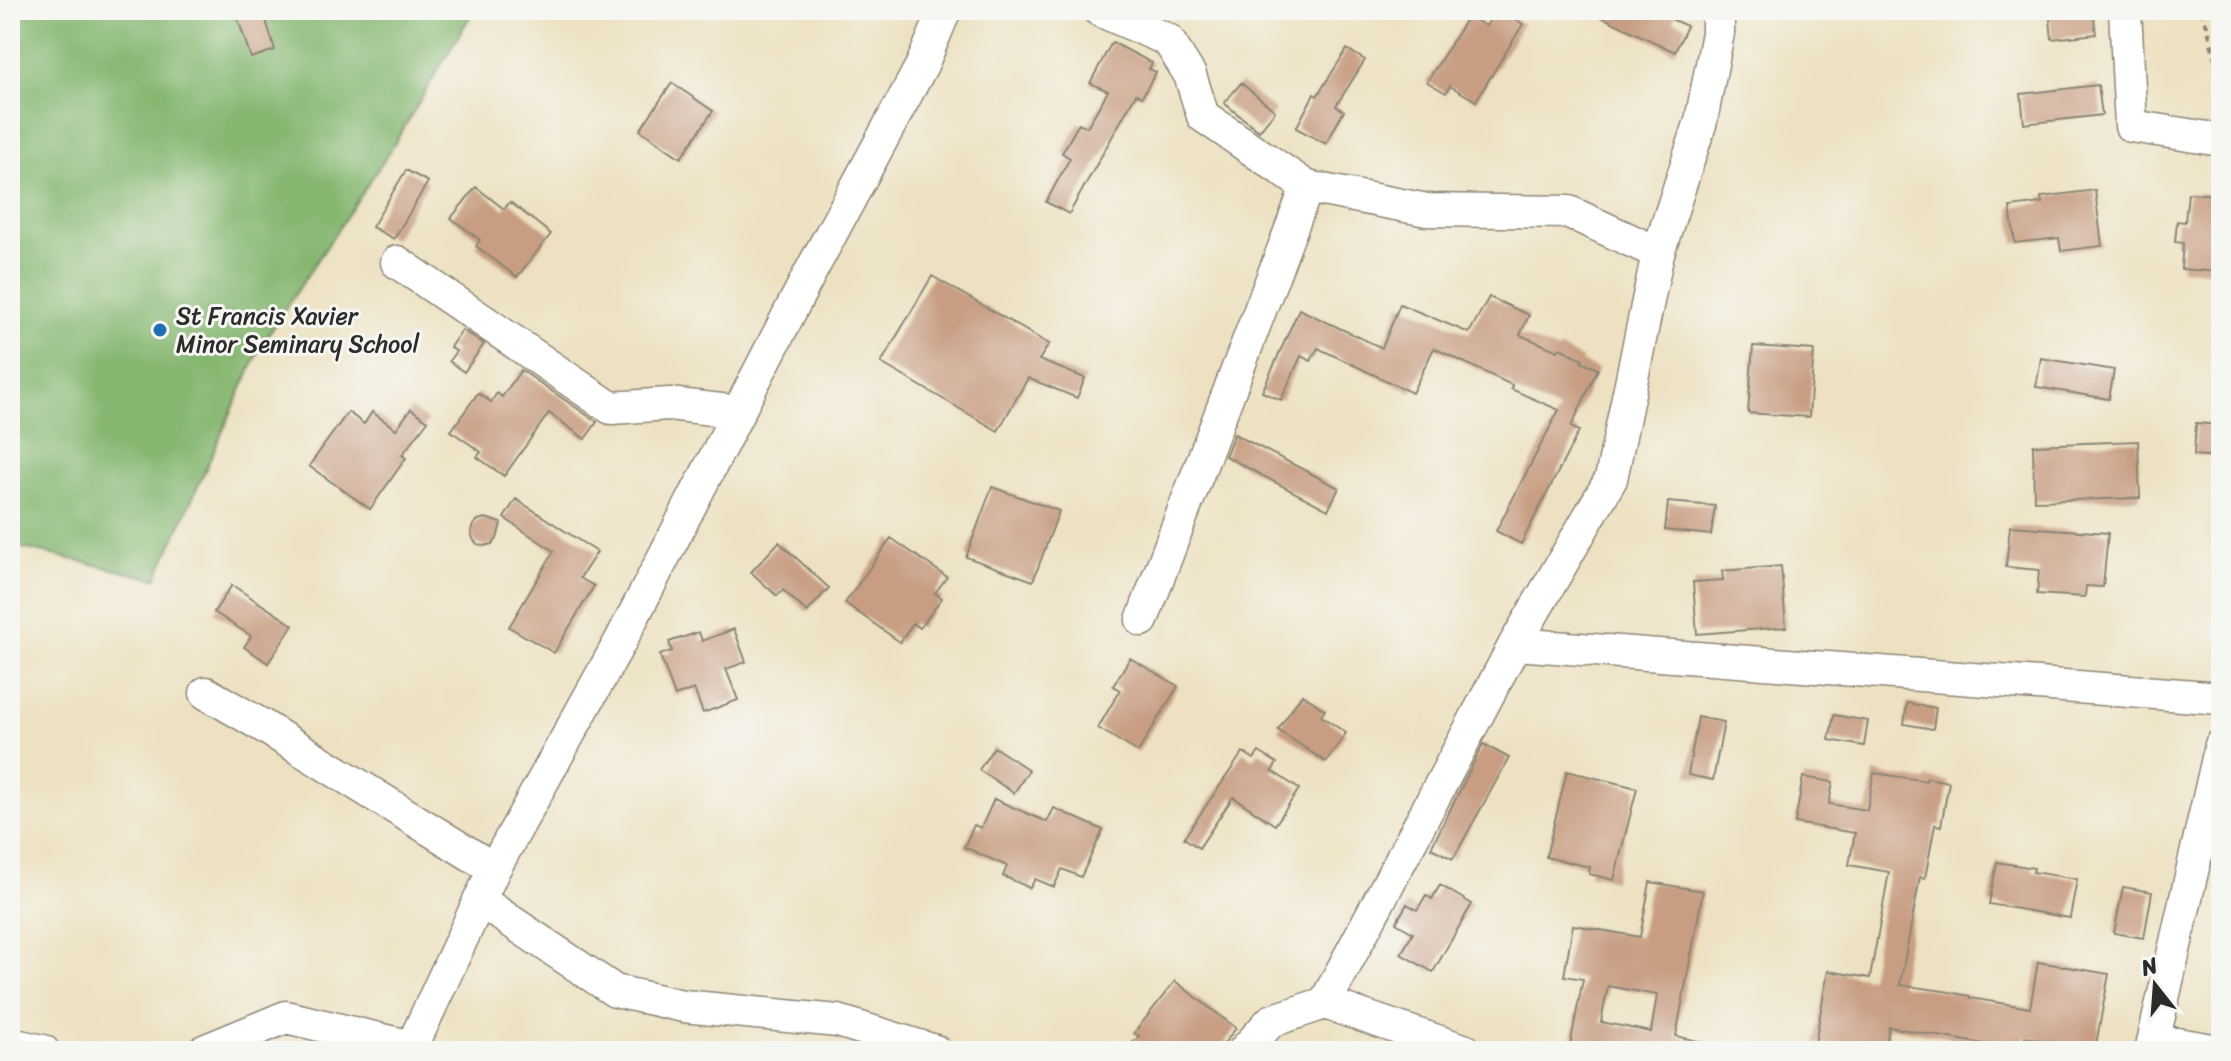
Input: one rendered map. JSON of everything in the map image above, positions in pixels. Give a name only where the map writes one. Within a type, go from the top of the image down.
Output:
[{"type":"street","points":[[204,1051],[286,1017],[411,1049],[494,869],[621,640],[922,65],[945,10]]},
{"type":"street","points":[[1099,10],[1168,40],[1190,75],[1203,116],[1307,187],[1427,210],[1569,212],[1658,253]]},
{"type":"street","points":[[1325,1003],[1515,644],[1611,479],[1658,253],[1701,121],[1718,33],[1718,10]]},
{"type":"street","points":[[2125,10],[2131,126],[2221,140]]},
{"type":"street","points":[[1142,620],[1307,187]]},
{"type":"street","points":[[397,262],[611,408],[669,404],[738,412]]},
{"type":"street","points":[[1515,644],[2221,698]]},
{"type":"street","points":[[206,693],[494,869]]},
{"type":"street","points":[[2218,1051],[2152,1045],[2221,745]]},
{"type":"street","points":[[479,900],[615,991],[683,1006],[838,1021],[935,1051]]},
{"type":"street","points":[[1244,1051],[1271,1021],[1325,1003],[1466,1051]]},
{"type":"street","points":[[10,1044],[43,1051]]},
{"type":"path","points":[[2199,10],[2207,25],[2221,85]]},
{"type":"green space","name":"St Francis Xavier Minor Seminary School","points":[[10,10],[474,10],[390,151],[262,344],[156,579],[10,545]]},
{"type":"building","points":[[235,10],[263,10],[275,50],[251,58]]},
{"type":"building","points":[[1496,10],[1523,24],[1476,101],[1450,86],[1446,93],[1427,82],[1468,16],[1486,26]]},
{"type":"building","points":[[1587,10],[1678,10],[1673,20],[1687,26],[1675,52]]},
{"type":"building","points":[[2049,10],[2093,10],[2096,34],[2052,39]]},
{"type":"building","points":[[1112,42],[1152,63],[1149,69],[1156,72],[1142,97],[1136,94],[1069,214],[1046,202],[1070,158],[1062,153],[1079,123],[1087,127],[1108,91],[1090,83]]},
{"type":"building","points":[[1347,49],[1365,60],[1336,106],[1344,111],[1326,144],[1296,128],[1314,94],[1317,96]]},
{"type":"building","points":[[672,83],[713,111],[681,158],[640,130]]},
{"type":"building","points":[[1241,83],[1275,111],[1259,131],[1224,103]]},
{"type":"building","points":[[2098,85],[2102,115],[2024,124],[2021,94]]},
{"type":"building","points":[[406,170],[428,182],[394,239],[372,227]]},
{"type":"building","points":[[476,187],[504,209],[510,202],[551,234],[517,277],[476,246],[480,240],[451,218]]},
{"type":"building","points":[[2095,190],[2102,246],[2061,251],[2059,238],[2015,243],[2010,207],[2042,203],[2041,197]]},
{"type":"building","points":[[2188,193],[2221,195],[2221,272],[2181,269],[2183,243],[2175,242],[2177,221],[2185,222]]},
{"type":"building","points":[[932,276],[1049,344],[1039,360],[1085,378],[1077,398],[1028,378],[998,431],[881,363]]},
{"type":"building","points":[[1489,297],[1529,315],[1520,335],[1558,351],[1560,348],[1598,369],[1571,427],[1579,431],[1521,544],[1496,531],[1559,410],[1511,389],[1512,385],[1434,348],[1412,393],[1318,348],[1311,361],[1301,356],[1281,400],[1262,392],[1299,309],[1382,348],[1400,304],[1469,333]]},
{"type":"building","points":[[462,330],[484,344],[464,372],[449,361],[456,351],[450,347]]},
{"type":"building","points":[[1753,346],[1814,350],[1809,417],[1748,413]]},
{"type":"building","points":[[2041,358],[2114,370],[2109,399],[2036,387]]},
{"type":"building","points":[[521,370],[597,422],[585,439],[549,413],[504,476],[477,457],[481,452],[451,431],[478,393],[491,402],[497,393],[502,397]]},
{"type":"building","points":[[411,409],[428,421],[402,455],[406,458],[370,509],[309,466],[348,412],[364,424],[372,412],[396,429]]},
{"type":"building","points":[[2196,423],[2221,425],[2220,457],[2194,455]]},
{"type":"building","points":[[1234,434],[1339,488],[1328,510],[1225,456]]},
{"type":"building","points":[[2138,441],[2140,498],[2034,501],[2033,445]]},
{"type":"building","points":[[992,487],[1059,511],[1033,581],[966,557]]},
{"type":"building","points":[[516,499],[597,552],[580,578],[594,586],[554,653],[509,627],[554,551],[504,518]]},
{"type":"building","points":[[1668,502],[1715,506],[1711,535],[1665,530]]},
{"type":"building","points":[[485,518],[501,523],[497,539],[484,546],[477,544],[471,532],[478,520]]},
{"type":"building","points":[[2010,526],[2108,533],[2103,587],[2086,586],[2085,597],[2037,594],[2039,570],[2006,567]]},
{"type":"building","points":[[891,538],[947,577],[935,593],[942,598],[920,628],[913,623],[900,642],[845,603]]},
{"type":"building","points":[[779,542],[829,588],[807,612],[783,590],[777,596],[751,572]]},
{"type":"building","points":[[1781,566],[1786,627],[1697,634],[1693,582],[1723,580],[1722,571]]},
{"type":"building","points":[[232,585],[293,625],[268,663],[244,647],[251,636],[214,612]]},
{"type":"building","points":[[734,629],[746,662],[726,669],[738,700],[703,713],[694,689],[675,696],[660,655],[672,651],[669,642],[699,632],[702,641]]},
{"type":"building","points":[[1130,658],[1178,686],[1138,752],[1098,728],[1120,690],[1113,686]]},
{"type":"building","points":[[1302,694],[1325,710],[1321,716],[1346,733],[1326,762],[1278,730]]},
{"type":"building","points":[[1907,703],[1936,708],[1933,729],[1904,724]]},
{"type":"building","points":[[1834,715],[1868,721],[1864,746],[1829,740]]},
{"type":"building","points":[[1698,717],[1724,722],[1713,780],[1688,775]]},
{"type":"building","points":[[1483,744],[1509,758],[1453,859],[1431,848]]},
{"type":"building","points":[[994,747],[1029,770],[1014,793],[979,770]]},
{"type":"building","points":[[1243,752],[1254,759],[1259,752],[1277,763],[1272,771],[1299,789],[1275,825],[1233,797],[1199,848],[1184,838]]},
{"type":"building","points":[[1567,771],[1637,788],[1614,880],[1589,874],[1590,867],[1546,857]]},
{"type":"building","points":[[1874,773],[1949,782],[1941,826],[1935,825],[1925,878],[1920,877],[1900,985],[2030,1008],[2038,962],[2109,974],[2095,1050],[2025,1037],[2022,1051],[1889,1027],[1885,1051],[1862,1051],[1815,1043],[1828,971],[1870,978],[1889,872],[1849,865],[1855,833],[1795,823],[1803,777],[1833,782],[1829,804],[1867,810]]},
{"type":"building","points":[[994,799],[1047,822],[1054,808],[1103,830],[1081,877],[1062,869],[1054,887],[1035,879],[1030,888],[1003,876],[1007,866],[964,847],[974,825],[981,828]]},
{"type":"building","points":[[1997,862],[2077,879],[2070,918],[1989,904]]},
{"type":"building","points":[[1650,882],[1703,891],[1676,1036],[1702,1042],[1702,1051],[1569,1051],[1583,979],[1564,976],[1573,925],[1640,937]],"holes":[[[1608,986],[1657,995],[1651,1032],[1601,1022]]]},
{"type":"building","points":[[1440,885],[1472,904],[1433,972],[1401,954],[1413,933],[1396,923],[1407,904],[1417,910],[1426,895],[1432,899]]},
{"type":"building","points":[[2123,887],[2152,892],[2144,938],[2114,933]]},
{"type":"building","points":[[1175,981],[1236,1028],[1218,1051],[1125,1051],[1139,1036],[1134,1033]]},
{"type":"place","name":"St Francis Xavier Minor Seminary School","points":[[160,330]]}]
